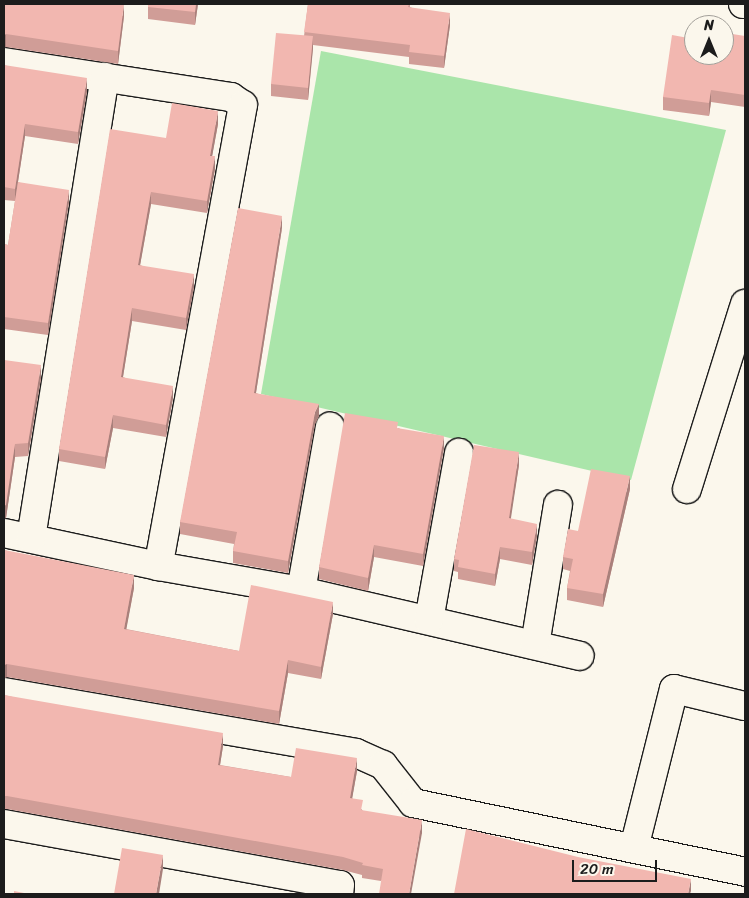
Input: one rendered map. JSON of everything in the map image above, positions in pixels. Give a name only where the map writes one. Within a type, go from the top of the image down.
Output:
[{"type":"street","points":[[4,62],[231,97],[243,105],[158,566]]},
{"type":"street","points":[[31,538],[105,77]]},
{"type":"street","points":[[687,489],[745,304]]},
{"type":"street","points":[[301,591],[330,427]]},
{"type":"street","points":[[429,620],[459,453]]},
{"type":"street","points":[[535,645],[558,505]]},
{"type":"street","points":[[4,533],[158,566],[301,591],[580,656]]},
{"type":"street","points":[[634,848],[674,689],[745,706]]},
{"type":"street","points":[[4,692],[356,752],[383,765],[413,803],[745,872]]},
{"type":"street","points":[[4,824],[340,885],[339,894]]},
{"type":"green space","points":[[321,51],[726,130],[631,480],[261,394]]},
{"type":"building","points":[[4,4],[124,4],[118,51],[4,35]]},
{"type":"building","points":[[148,4],[196,4],[195,12],[148,7]]},
{"type":"building","points":[[308,4],[409,4],[408,7],[450,13],[444,56],[409,52],[410,45],[304,32]]},
{"type":"building","points":[[276,33],[313,36],[308,88],[271,84]]},
{"type":"building","points":[[734,34],[745,36],[745,95],[711,90],[709,103],[663,97],[672,35],[684,37],[684,65],[734,65]]},
{"type":"building","points":[[4,65],[87,78],[78,132],[25,124],[15,189],[4,187]]},
{"type":"building","points":[[172,103],[218,111],[210,156],[215,156],[207,201],[151,192],[138,265],[194,274],[186,318],[132,308],[121,377],[173,386],[166,425],[113,415],[105,457],[59,449],[110,129],[166,138]]},
{"type":"building","points":[[18,182],[69,190],[48,323],[4,317],[4,244],[8,245]]},
{"type":"building","points":[[238,208],[282,216],[254,393],[319,404],[315,412],[288,561],[233,551],[237,532],[180,522]]},
{"type":"building","points":[[4,360],[41,365],[28,443],[15,444],[6,505],[4,506]]},
{"type":"building","points":[[345,413],[398,422],[397,428],[444,436],[423,554],[374,545],[368,578],[319,567]]},
{"type":"building","points":[[474,445],[519,452],[509,518],[537,524],[532,552],[500,547],[495,574],[458,567],[459,560],[454,559]]},
{"type":"building","points":[[591,469],[630,476],[603,594],[567,588],[573,559],[563,557],[568,529],[578,531]]},
{"type":"building","points":[[4,550],[134,575],[124,629],[239,651],[251,585],[333,602],[321,667],[288,660],[279,711],[4,665]]},
{"type":"building","points":[[4,695],[223,733],[218,765],[291,777],[296,748],[357,758],[350,798],[363,800],[361,810],[422,820],[409,894],[379,894],[383,869],[362,865],[363,863],[343,857],[4,796]]},
{"type":"building","points":[[466,829],[578,857],[691,879],[688,894],[454,894]]},
{"type":"building","points":[[122,848],[163,855],[156,894],[114,894]]},
{"type":"building","points":[[14,891],[29,894],[14,894]]}]
